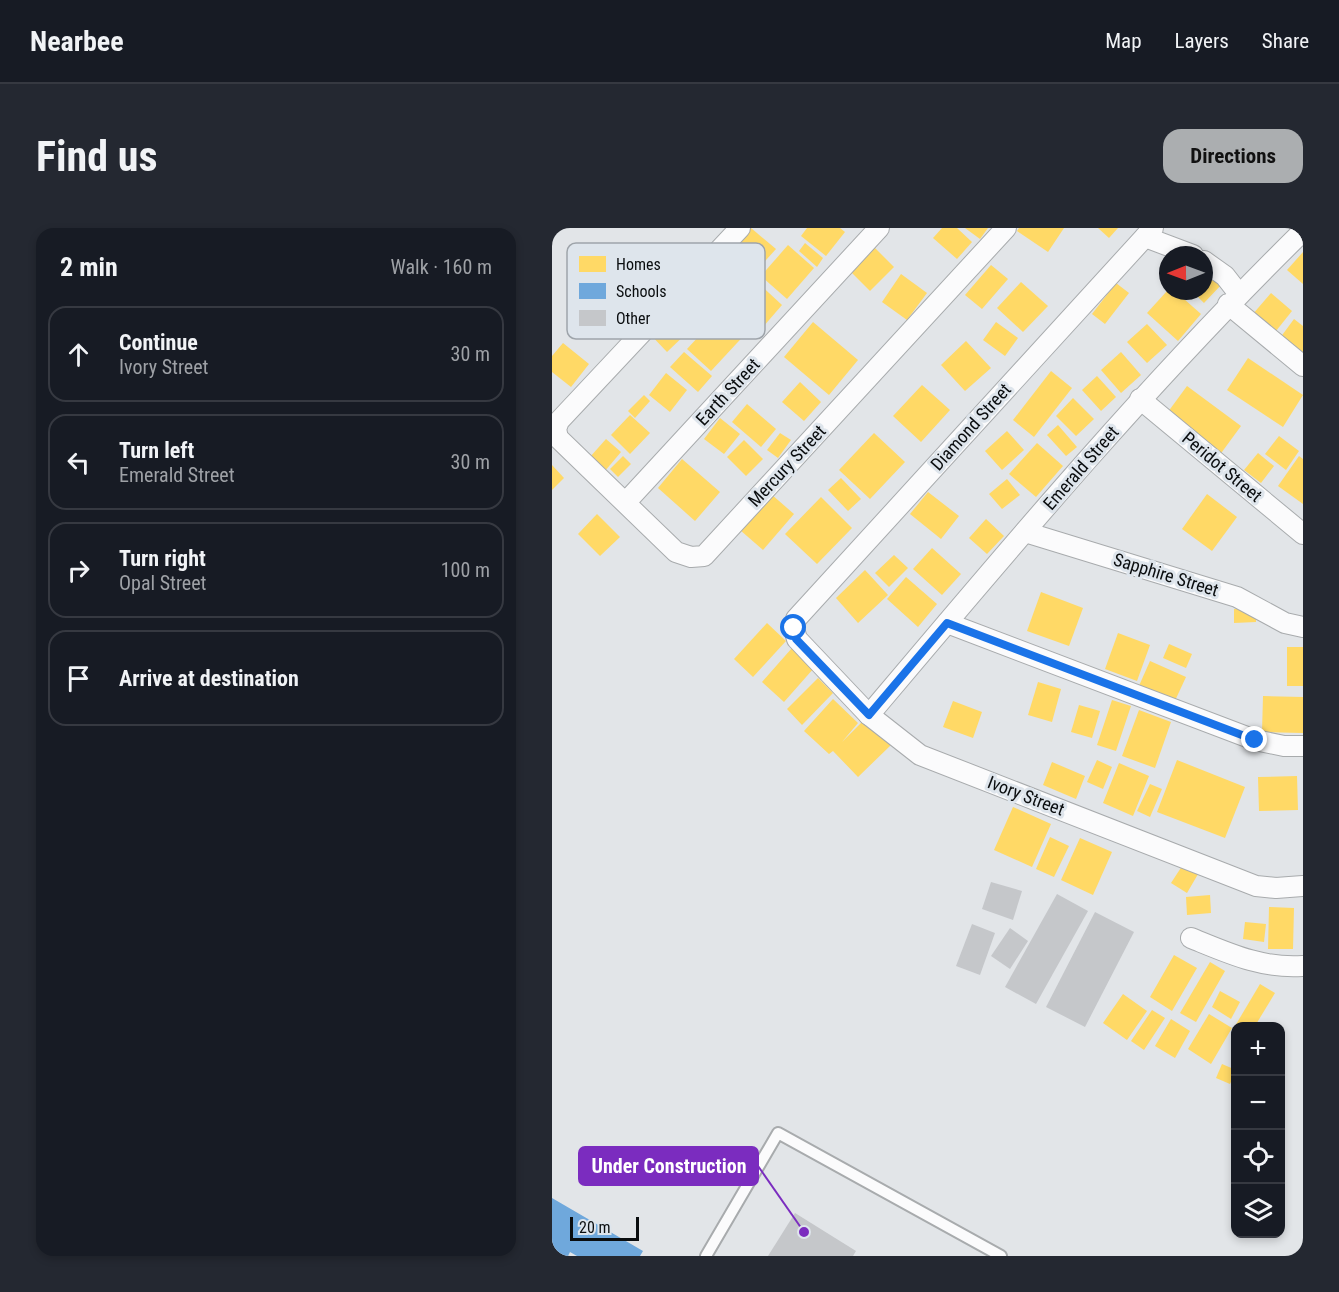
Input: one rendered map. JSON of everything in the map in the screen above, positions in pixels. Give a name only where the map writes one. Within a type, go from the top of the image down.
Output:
[{"type":"street","name":"Mercury Street","points":[[726,243],[740,228]]},
{"type":"street","name":"Earth Street","points":[[626,502],[879,228]]},
{"type":"street","name":"Mercury Street","points":[[636,339],[559,421],[556,429],[558,438],[676,552],[691,557],[704,556],[1006,228]]},
{"type":"street","name":"Emerald Street","points":[[869,715],[1140,399],[1234,299],[1303,231]]},
{"type":"street","points":[[1149,232],[1176,246]]},
{"type":"street","name":"Diamond Street","points":[[794,628],[796,619],[1149,232]]},
{"type":"street","points":[[1213,267],[1225,276],[1234,299],[1303,366]]},
{"type":"street","name":"Peridot Street","points":[[1140,399],[1303,534]]},
{"type":"street","name":"Sapphire Street","points":[[1025,532],[1237,597],[1286,623],[1303,627]]},
{"type":"street","points":[[947,623],[1255,740],[1284,746],[1303,746]]},
{"type":"street","name":"Ivory Street","points":[[794,628],[796,639],[869,715],[920,755],[1256,886],[1276,888],[1303,886]]},
{"type":"street","points":[[1191,938],[1249,961],[1291,967],[1303,966]]},
{"type":"lane","points":[[706,1256],[778,1133],[1001,1256]]},
{"type":"building: Homes","points":[[751,228],[776,249],[765,261],[765,243],[738,243]]},
{"type":"building: Homes","points":[[807,228],[840,228],[845,232],[826,256],[801,236]]},
{"type":"building: Homes","points":[[942,228],[957,228],[972,242],[957,259],[933,238]]},
{"type":"building: Homes","points":[[965,228],[988,228],[980,239]]},
{"type":"building: Homes","points":[[1019,228],[1064,228],[1048,252],[1017,231]]},
{"type":"building: Homes","points":[[1098,228],[1118,228],[1109,238]]},
{"type":"building: Homes","points":[[805,243],[823,258],[817,267],[799,251]]},
{"type":"building: Homes","points":[[871,244],[894,267],[870,291],[847,268]]},
{"type":"building: Homes","points":[[788,245],[814,268],[787,299],[765,280],[765,271]]},
{"type":"building: Homes","points":[[1303,252],[1303,284],[1287,270]]},
{"type":"building: Homes","points":[[991,265],[1008,279],[982,309],[965,295]]},
{"type":"building: Homes","points":[[901,274],[927,293],[907,320],[882,302]]},
{"type":"building: Homes","points":[[1213,276],[1222,284],[1213,294]]},
{"type":"building: Homes","points":[[1021,282],[1048,306],[1023,332],[997,308]]},
{"type":"building: Homes","points":[[1116,283],[1129,293],[1105,324],[1092,314]]},
{"type":"building: Homes","points":[[765,289],[782,305],[765,325]]},
{"type":"building: Homes","points":[[1271,293],[1292,311],[1268,341],[1246,322]]},
{"type":"building: Homes","points":[[1159,300],[1185,300],[1201,314],[1178,341],[1147,313]]},
{"type":"building: Homes","points":[[1294,319],[1303,326],[1303,355],[1280,338]]},
{"type":"building: Homes","points":[[813,322],[858,360],[829,395],[784,357]]},
{"type":"building: Homes","points":[[996,322],[1018,338],[1005,356],[983,340]]},
{"type":"building: Homes","points":[[1147,324],[1167,345],[1147,363],[1127,342]]},
{"type":"building: Homes","points":[[655,339],[681,339],[667,352]]},
{"type":"building: Homes","points":[[696,339],[741,339],[711,371],[687,349]]},
{"type":"building: Homes","points":[[966,341],[991,368],[965,391],[941,365]]},
{"type":"building: Homes","points":[[563,343],[589,364],[571,387],[552,372],[552,356]]},
{"type":"building: Homes","points":[[684,352],[712,376],[698,392],[670,367]]},
{"type":"building: Homes","points":[[1121,352],[1141,375],[1121,393],[1101,370]]},
{"type":"building: Homes","points":[[1248,358],[1303,395],[1283,427],[1227,390]]},
{"type":"building: Homes","points":[[1051,371],[1072,388],[1034,437],[1013,420]]},
{"type":"building: Homes","points":[[666,373],[687,390],[670,412],[649,395]]},
{"type":"building: Homes","points":[[1097,376],[1116,397],[1101,411],[1082,390]]},
{"type":"building: Homes","points":[[800,382],[821,402],[804,421],[782,402]]},
{"type":"building: Homes","points":[[922,385],[950,410],[921,442],[893,416]]},
{"type":"building: Homes","points":[[1187,386],[1241,426],[1219,456],[1165,416]]},
{"type":"building: Homes","points":[[644,395],[650,401],[635,418],[628,411]]},
{"type":"building: Homes","points":[[1073,398],[1094,419],[1076,436],[1056,416]]},
{"type":"building: Homes","points":[[747,404],[776,429],[761,447],[732,422]]},
{"type":"building: Homes","points":[[630,415],[650,433],[630,454],[611,435]]},
{"type":"building: Homes","points":[[720,418],[740,434],[724,454],[704,439]]},
{"type":"building: Homes","points":[[1058,425],[1077,447],[1066,456],[1047,435]]},
{"type":"building: Homes","points":[[1007,431],[1024,450],[1002,470],[985,451]]},
{"type":"building: Homes","points":[[780,433],[791,440],[778,458],[767,450]]},
{"type":"building: Homes","points":[[874,433],[905,462],[870,499],[839,470]]},
{"type":"building: Homes","points":[[1279,436],[1299,451],[1286,470],[1265,454]]},
{"type":"building: Homes","points":[[606,439],[621,452],[605,471],[590,457]]},
{"type":"building: Homes","points":[[744,440],[763,459],[746,476],[727,457]]},
{"type":"building: Homes","points":[[1037,443],[1063,466],[1036,497],[1009,474]]},
{"type":"building: Homes","points":[[1258,453],[1274,466],[1261,483],[1244,470]]},
{"type":"building: Homes","points":[[623,456],[631,464],[618,477],[610,469]]},
{"type":"building: Homes","points":[[1299,456],[1303,459],[1303,504],[1278,486]]},
{"type":"building: Homes","points":[[682,459],[720,492],[695,521],[658,488]]},
{"type":"building: Homes","points":[[552,465],[564,478],[552,490]]},
{"type":"building: Homes","points":[[841,478],[861,499],[848,511],[828,490]]},
{"type":"building: Homes","points":[[1007,479],[1020,495],[1002,509],[989,494]]},
{"type":"building: Homes","points":[[928,492],[959,516],[941,539],[910,514]]},
{"type":"building: Homes","points":[[771,494],[794,514],[763,550],[740,530]]},
{"type":"building: Homes","points":[[1207,494],[1237,517],[1212,551],[1182,529]]},
{"type":"building: Homes","points":[[821,497],[852,528],[817,564],[785,534]]},
{"type":"building: Homes","points":[[597,514],[620,537],[600,556],[578,534]]},
{"type":"building: Homes","points":[[986,519],[1004,536],[987,554],[969,538]]},
{"type":"building: Homes","points":[[932,548],[961,574],[942,595],[913,569]]},
{"type":"building: Homes","points":[[894,555],[908,568],[889,587],[875,573]]},
{"type":"building: Homes","points":[[865,570],[888,595],[858,623],[836,598]]},
{"type":"building: Homes","points":[[906,577],[937,604],[918,627],[887,599]]},
{"type":"building: Homes","points":[[1041,592],[1083,608],[1069,646],[1027,631]]},
{"type":"building: Homes","points":[[1234,609],[1256,609],[1256,622],[1234,623]]},
{"type":"building: Homes","points":[[767,623],[786,641],[753,677],[734,659]]},
{"type":"building: Homes","points":[[1118,633],[1150,645],[1137,681],[1105,669]]},
{"type":"building: Homes","points":[[1169,644],[1192,654],[1186,668],[1163,658]]},
{"type":"building: Homes","points":[[1287,647],[1303,647],[1303,686],[1287,686]]},
{"type":"building: Homes","points":[[792,648],[814,668],[784,702],[762,682]]},
{"type":"building: Homes","points":[[1150,661],[1186,677],[1173,705],[1138,688]]},
{"type":"building: Homes","points":[[818,678],[833,693],[802,725],[787,709]]},
{"type":"building: Homes","points":[[1038,682],[1061,689],[1052,722],[1028,715]]},
{"type":"building: Homes","points":[[1263,696],[1303,697],[1303,733],[1262,732]]},
{"type":"building: Homes","points":[[833,699],[858,723],[842,742],[865,719],[891,745],[858,777],[833,751],[829,754],[804,731]]},
{"type":"building: Homes","points":[[1112,700],[1131,706],[1116,751],[1097,745]]},
{"type":"building: Homes","points":[[953,701],[982,712],[973,738],[943,727]]},
{"type":"building: Homes","points":[[1079,705],[1100,711],[1092,738],[1071,732]]},
{"type":"building: Homes","points":[[1139,710],[1171,722],[1155,768],[1122,756]]},
{"type":"building: Homes","points":[[1097,760],[1112,767],[1103,789],[1087,782]]},
{"type":"building: Homes","points":[[1177,760],[1245,787],[1225,838],[1157,812]]},
{"type":"building: Homes","points":[[1052,762],[1085,776],[1076,799],[1043,785]]},
{"type":"building: Homes","points":[[1119,763],[1149,776],[1133,816],[1103,803]]},
{"type":"building: Homes","points":[[1297,776],[1298,810],[1259,811],[1258,777]]},
{"type":"building: Homes","points":[[1150,784],[1162,789],[1150,817],[1137,811]]},
{"type":"building: Homes","points":[[1013,807],[1051,824],[1032,867],[994,850]]},
{"type":"building: Homes","points":[[1050,837],[1069,846],[1054,877],[1036,869]]},
{"type":"building: Homes","points":[[1080,838],[1112,852],[1093,895],[1061,880]]},
{"type":"building: Homes","points":[[1186,860],[1201,869],[1187,893],[1171,883]]},
{"type":"building: Homes","points":[[1210,895],[1211,913],[1187,915],[1186,897]]},
{"type":"building: Homes","points":[[1269,907],[1294,908],[1293,949],[1268,949]]},
{"type":"building: Homes","points":[[1245,922],[1266,924],[1264,942],[1243,939]]},
{"type":"building: Homes","points":[[1174,955],[1197,968],[1172,1011],[1150,997]]},
{"type":"building: Homes","points":[[1210,962],[1225,971],[1196,1022],[1180,1013]]},
{"type":"building: Homes","points":[[1260,984],[1275,993],[1257,1022],[1237,1022]]},
{"type":"building: Homes","points":[[1220,991],[1240,1002],[1231,1019],[1212,1007]]},
{"type":"building: Homes","points":[[1123,994],[1147,1011],[1127,1040],[1103,1023]]},
{"type":"building: Homes","points":[[1152,1010],[1165,1018],[1144,1050],[1131,1041]]},
{"type":"building: Homes","points":[[1209,1014],[1231,1027],[1211,1064],[1188,1049]]},
{"type":"building: Homes","points":[[1171,1019],[1190,1031],[1175,1058],[1155,1046]]},
{"type":"building: Homes","points":[[1222,1064],[1231,1068],[1230,1084],[1216,1078]]},
{"type":"building: Schools","points":[[552,1198],[643,1251],[640,1256],[577,1256],[570,1252],[568,1256],[552,1256]]},
{"type":"building: Other","points":[[991,882],[1022,891],[1013,920],[982,909]]},
{"type":"building: Other","points":[[1057,894],[1088,911],[1036,1004],[1005,987]]},
{"type":"building: Other","points":[[1095,912],[1134,932],[1085,1027],[1046,1007]]},
{"type":"building: Other","points":[[972,924],[995,933],[980,975],[956,966]]},
{"type":"building: Other","points":[[1010,928],[1028,941],[1010,969],[991,956]]},
{"type":"building: Other","points":[[795,1213],[856,1251],[853,1256],[768,1256]]},
{"type":"place","name":"Under Construction","points":[[804,1232]]},
{"type":"route","points":[[794,628],[796,639],[869,715],[947,623],[1255,740]]}]
